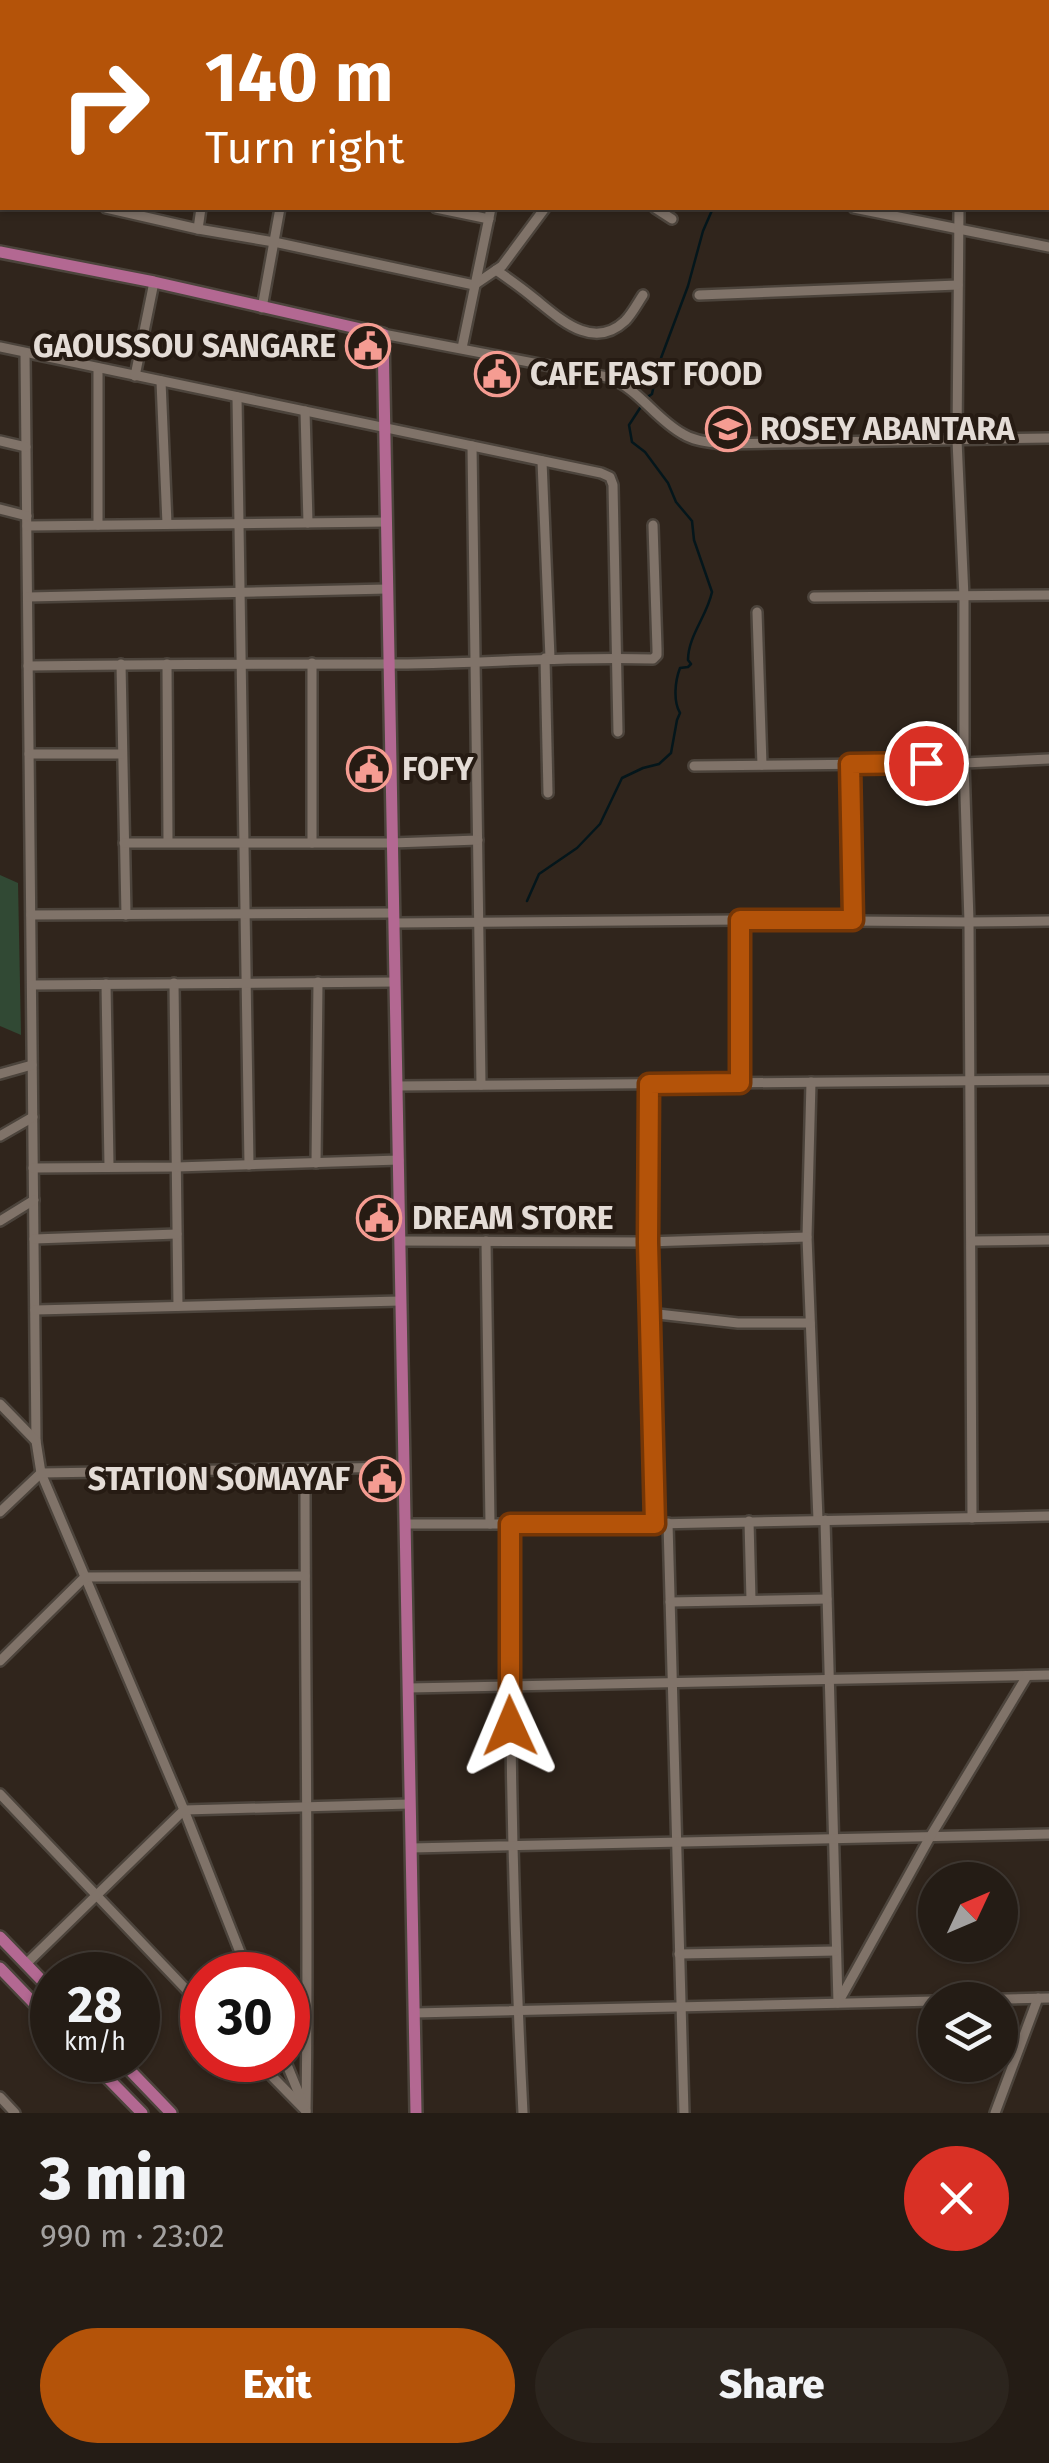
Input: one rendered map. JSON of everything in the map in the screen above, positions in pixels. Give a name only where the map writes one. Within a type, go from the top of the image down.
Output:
[{"type":"main road","points":[[0,252],[383,334],[416,2113]]},
{"type":"main road","points":[[0,1937],[30,1968]]},
{"type":"main road","points":[[0,1968],[30,1999]]},
{"type":"main road","points":[[110,2082],[136,2111]]},
{"type":"main road","points":[[141,2082],[171,2113]]},
{"type":"street","points":[[198,230],[201,210]]},
{"type":"street","points":[[262,308],[280,210]]},
{"type":"street","points":[[458,210],[490,213],[462,348]]},
{"type":"street","points":[[132,212],[198,230],[274,242],[474,285],[502,266],[543,210]]},
{"type":"street","points":[[658,210],[672,219]]},
{"type":"street","points":[[864,210],[1049,246]]},
{"type":"street","points":[[959,210],[957,440],[970,922],[972,1518]]},
{"type":"street","points":[[496,270],[567,325],[582,332],[597,333],[620,325],[643,295]]},
{"type":"street","points":[[135,376],[154,282]]},
{"type":"street","points":[[699,295],[958,285]]},
{"type":"street","points":[[383,334],[607,376],[632,389],[683,434],[721,444],[1049,438]]},
{"type":"street","points":[[0,347],[610,478],[618,732]]},
{"type":"street","points":[[25,352],[36,1441],[41,1474],[241,1952]]},
{"type":"street","points":[[98,368],[98,525]]},
{"type":"street","points":[[161,381],[166,524]]},
{"type":"street","points":[[237,397],[249,1165]]},
{"type":"street","points":[[305,411],[308,522]]},
{"type":"street","points":[[0,441],[26,447]]},
{"type":"street","points":[[472,446],[481,1085]]},
{"type":"street","points":[[542,461],[548,793]]},
{"type":"street","points":[[0,509],[27,521],[98,525],[387,522]]},
{"type":"street","points":[[28,666],[653,658],[657,655],[653,524]]},
{"type":"street","points":[[28,597],[388,589]]},
{"type":"street","points":[[814,597],[1049,595]]},
{"type":"street","points":[[757,612],[762,765]]},
{"type":"street","points":[[312,663],[312,843]]},
{"type":"street","points":[[121,664],[126,915]]},
{"type":"street","points":[[166,664],[168,842]]},
{"type":"street","points":[[29,754],[122,754]]},
{"type":"street","points":[[694,766],[1049,759]]},
{"type":"street","points":[[850,764],[853,920]]},
{"type":"street","points":[[124,842],[478,840]]},
{"type":"street","points":[[31,916],[246,914],[479,923],[1049,920]]},
{"type":"street","points":[[740,920],[740,1083]]},
{"type":"street","points":[[316,1163],[318,982]]},
{"type":"street","points":[[32,985],[395,982]]},
{"type":"street","points":[[174,983],[178,1306]]},
{"type":"street","points":[[106,984],[109,1166]]},
{"type":"street","points":[[0,1074],[32,1065]]},
{"type":"street","points":[[397,1086],[1049,1080]]},
{"type":"street","points":[[811,1082],[807,1237],[827,1598],[838,2003]]},
{"type":"street","points":[[649,1084],[648,1242],[655,1524]]},
{"type":"street","points":[[0,1136],[33,1117]]},
{"type":"street","points":[[34,1168],[398,1160]]},
{"type":"street","points":[[0,1221],[34,1200]]},
{"type":"street","points":[[34,1239],[177,1234]]},
{"type":"street","points":[[400,1240],[648,1242],[807,1237]]},
{"type":"street","points":[[972,1241],[1049,1240]]},
{"type":"street","points":[[486,1241],[490,1524]]},
{"type":"street","points":[[35,1310],[401,1300]]},
{"type":"street","points":[[649,1313],[738,1323],[810,1323]]},
{"type":"street","points":[[0,1404],[36,1441]]},
{"type":"street","points":[[0,1512],[41,1474],[404,1466]]},
{"type":"street","points":[[305,1468],[307,2112]]},
{"type":"street","points":[[405,1524],[655,1524],[1049,1516]]},
{"type":"street","points":[[749,1521],[751,1600]]},
{"type":"street","points":[[668,1523],[684,2113]]},
{"type":"street","points":[[510,1524],[509,1686],[523,2113]]},
{"type":"street","points":[[0,1661],[84,1577],[305,1576]]},
{"type":"street","points":[[670,1602],[827,1598]]},
{"type":"street","points":[[408,1688],[1049,1675]]},
{"type":"street","points":[[838,2003],[930,1837],[1027,1676]]},
{"type":"street","points":[[0,1794],[180,1983]]},
{"type":"street","points":[[26,1964],[184,1810],[410,1804]]},
{"type":"street","points":[[411,1848],[1049,1834]]},
{"type":"street","points":[[680,1954],[836,1951]]},
{"type":"street","points":[[995,2113],[1044,1998],[1018,1999]]},
{"type":"street","points":[[414,2014],[918,2001]]},
{"type":"street","points":[[278,2082],[307,2112]]},
{"type":"street","points":[[294,2082],[307,2112]]},
{"type":"street","points":[[0,2098],[15,2113]]},
{"type":"green space","points":[[0,875],[18,883],[21,1035],[0,1026]]},
{"type":"waterway","points":[[646,398],[652,394],[712,210]]},
{"type":"waterway","points":[[527,901],[539,874],[577,848],[600,824],[622,778],[659,764],[671,753],[680,713],[676,697],[678,673],[691,664],[691,643],[712,592],[694,540],[692,521],[645,452],[632,442],[629,425],[642,405]]},
{"type":"place","name":"GAOUSSOU SANGARE","points":[[368,346]]},
{"type":"place","name":"CAFE FAST FOOD","points":[[497,374]]},
{"type":"place","name":"ROSEY ABANTARA","points":[[728,429]]},
{"type":"place","name":"FOFY","points":[[369,769]]},
{"type":"place","name":"DREAM STORE","points":[[379,1218]]},
{"type":"place","name":"STATION SOMAYAF","points":[[382,1479]]},
{"type":"route","points":[[510,1726],[510,1524],[655,1524],[648,1242],[649,1084],[740,1083],[740,920],[853,920],[850,764],[926,763]]}]
